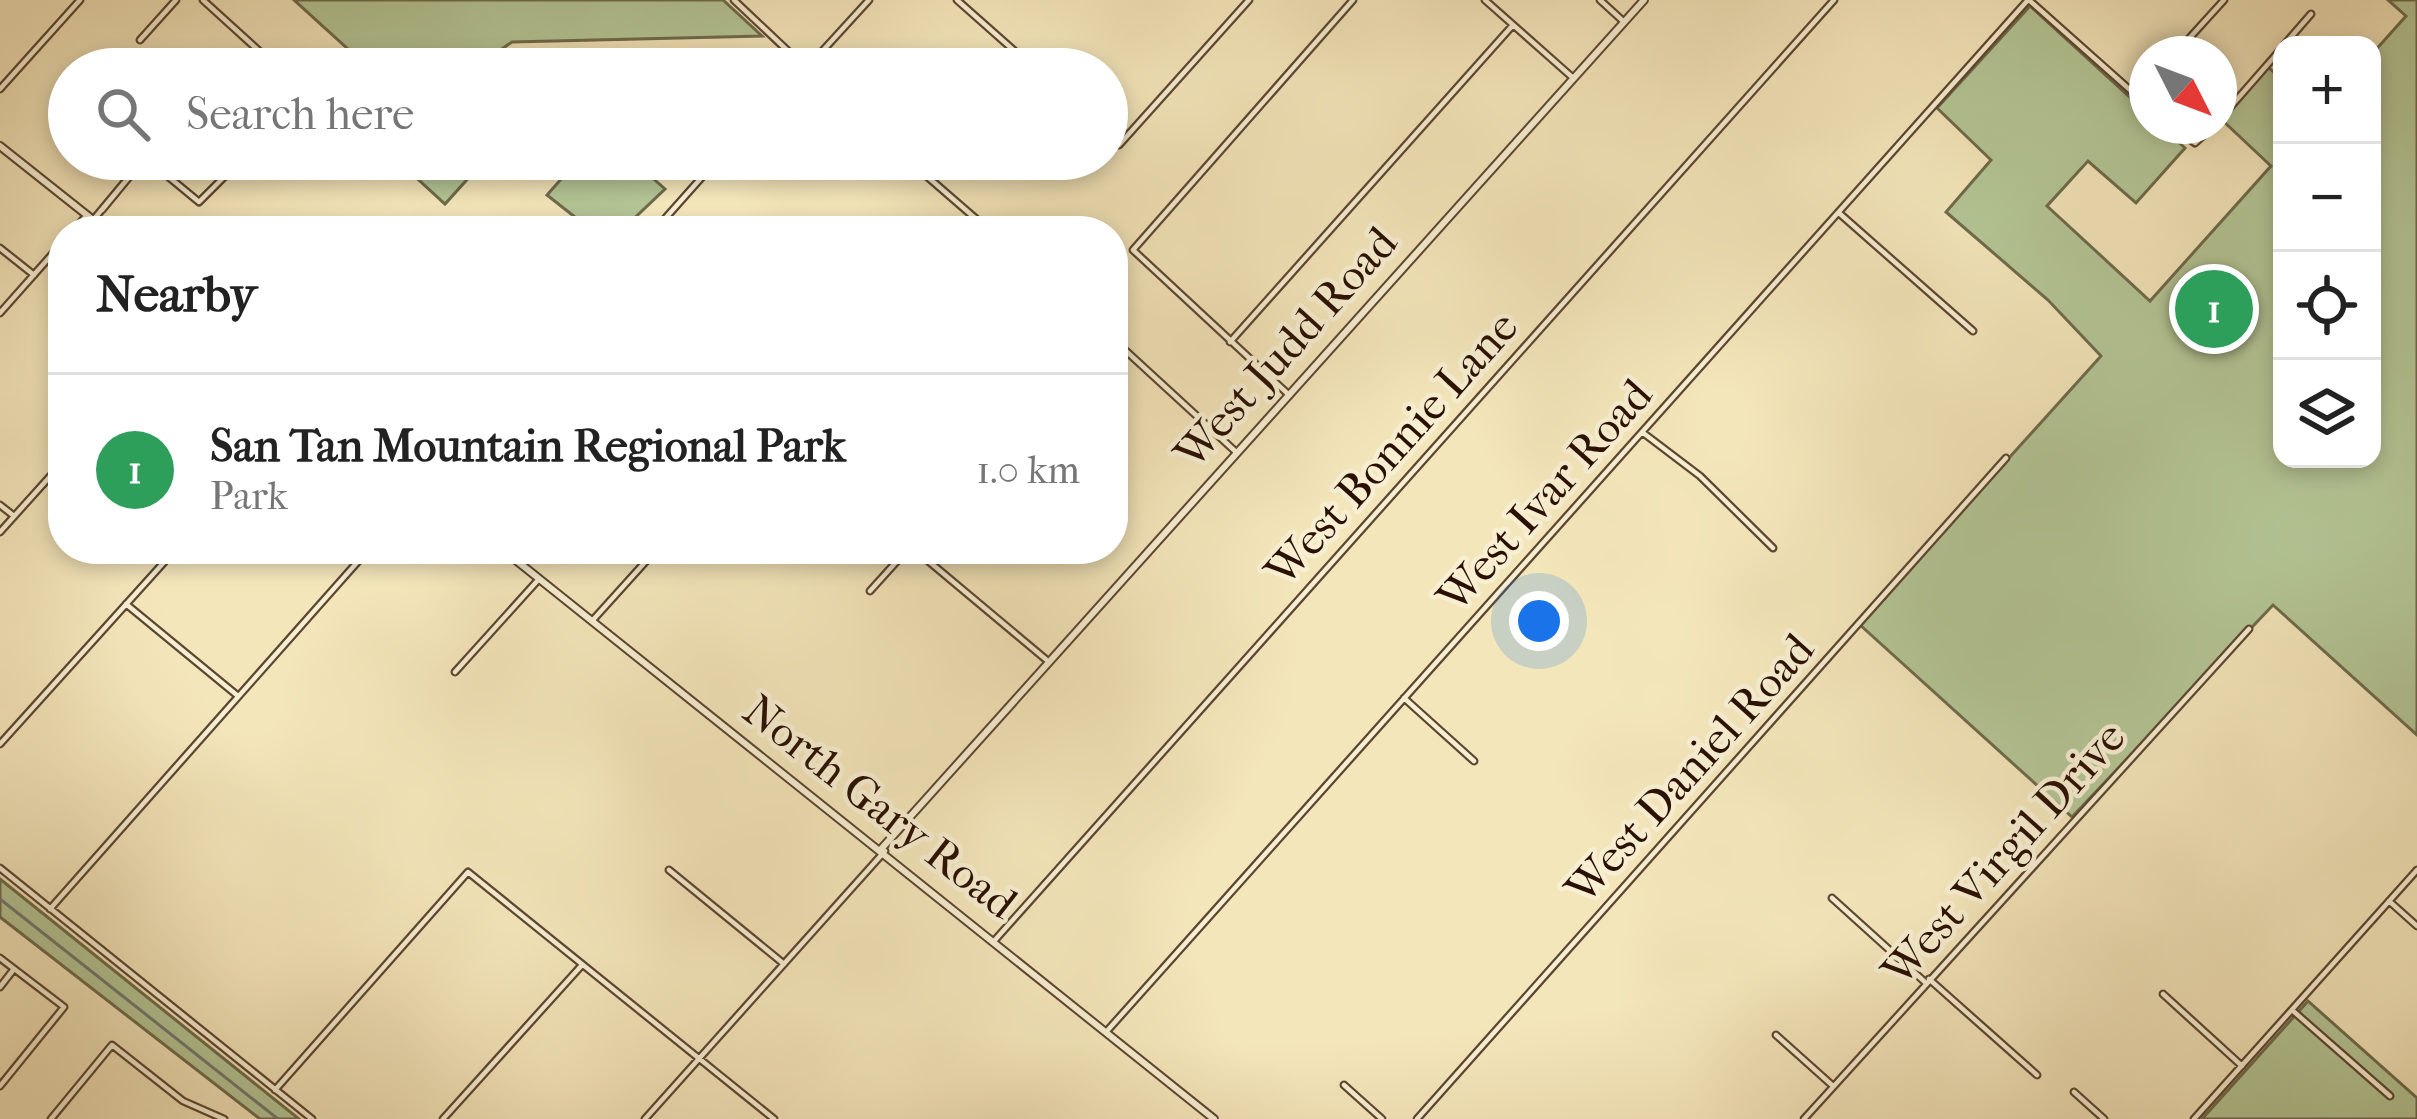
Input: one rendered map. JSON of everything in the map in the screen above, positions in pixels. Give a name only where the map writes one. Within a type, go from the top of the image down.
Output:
[{"type":"street","points":[[0,89],[80,0]]},
{"type":"street","points":[[140,40],[176,0]]},
{"type":"street","points":[[203,0],[256,48]]},
{"type":"street","points":[[734,0],[785,48]]},
{"type":"street","points":[[826,48],[869,0]]},
{"type":"street","points":[[957,0],[1011,48]]},
{"type":"street","points":[[1128,134],[1249,0]]},
{"type":"street","points":[[1288,394],[1133,250],[1354,0]]},
{"type":"street","points":[[1485,0],[1572,77]]},
{"type":"street","points":[[1600,0],[1623,21]]},
{"type":"street","name":"West Judd Road","points":[[645,1119],[1644,0]]},
{"type":"street","name":"West Bonnie Lane","points":[[995,940],[1834,0]]},
{"type":"street","points":[[2029,0],[2129,88]]},
{"type":"street","name":"West Ivar Road","points":[[1107,1031],[2029,0]]},
{"type":"street","points":[[2192,36],[2224,0]]},
{"type":"street","points":[[2292,36],[2312,14]]},
{"type":"street","points":[[1230,342],[1513,25]]},
{"type":"street","points":[[2237,100],[2273,58]]},
{"type":"street","points":[[0,146],[88,216]]},
{"type":"street","points":[[93,216],[127,180]]},
{"type":"street","points":[[172,180],[199,202],[221,180]]},
{"type":"street","points":[[667,216],[699,180]]},
{"type":"street","points":[[931,180],[972,216]]},
{"type":"street","points":[[1839,212],[1973,331]]},
{"type":"street","points":[[0,248],[34,275]]},
{"type":"street","points":[[0,313],[48,259]]},
{"type":"street","points":[[1128,354],[1236,452]]},
{"type":"street","points":[[1642,432],[1700,476],[1774,548]]},
{"type":"street","name":"West Daniel Road","points":[[1417,1119],[2006,458]]},
{"type":"street","points":[[0,532],[48,479]]},
{"type":"street","points":[[0,505],[14,517]]},
{"type":"street","points":[[0,744],[162,564]]},
{"type":"street","points":[[50,909],[356,564]]},
{"type":"street","name":"North Gary Road","points":[[520,564],[884,850],[1214,1119]]},
{"type":"street","points":[[592,621],[643,564]]},
{"type":"street","points":[[870,591],[896,564]]},
{"type":"street","points":[[929,564],[1049,662]]},
{"type":"street","points":[[455,672],[539,579]]},
{"type":"street","points":[[126,604],[238,696]]},
{"type":"street","name":"West Virgil Drive","points":[[1804,1119],[2248,629]]},
{"type":"street","points":[[1404,698],[1474,761]]},
{"type":"street","points":[[0,868],[313,1119]]},
{"type":"street","points":[[669,870],[784,964]]},
{"type":"street","points":[[2194,1119],[2417,870]]},
{"type":"street","points":[[275,1090],[468,872],[774,1119]]},
{"type":"street","points":[[1832,898],[2037,1075]]},
{"type":"street","points":[[2389,901],[2417,926]]},
{"type":"street","points":[[0,958],[64,1007],[0,1086]]},
{"type":"street","points":[[443,1119],[583,965]]},
{"type":"street","points":[[0,986],[14,969]]},
{"type":"street","points":[[2163,994],[2242,1066]]},
{"type":"street","points":[[2292,1010],[2390,1096]]},
{"type":"street","points":[[1776,1035],[1833,1086]]},
{"type":"street","points":[[51,1119],[112,1045],[183,1101],[224,1119]]},
{"type":"street","points":[[1344,1085],[1382,1119]]},
{"type":"street","points":[[2074,1092],[2104,1119]]},
{"type":"green space","points":[[294,0],[723,0],[762,36],[512,42],[503,48],[347,48]]},
{"type":"green space","points":[[2388,0],[2417,0],[2417,735],[2273,605],[2072,817],[1859,624],[2101,356],[2048,300],[1946,212],[1991,160],[1937,108],[2030,6],[2129,97],[2129,144],[2181,144],[2185,148],[2136,203],[2088,161],[2047,206],[2150,301],[2271,166],[2237,134],[2237,103],[2268,67],[2273,72],[2273,468],[2381,468],[2381,44],[2406,16]]},
{"type":"green space","points":[[419,180],[467,180],[445,204]]},
{"type":"green space","points":[[560,180],[655,180],[665,189],[637,216],[574,216],[547,195]]},
{"type":"green space","points":[[0,879],[299,1119],[260,1119],[0,917]]},
{"type":"green space","points":[[2308,1001],[2417,1098],[2417,1119],[2202,1119]]},
{"type":"waterway","points":[[0,899],[278,1119]]},
{"type":"place","name":"San Tan Mountain Regional Park","points":[[2214,309]]}]
